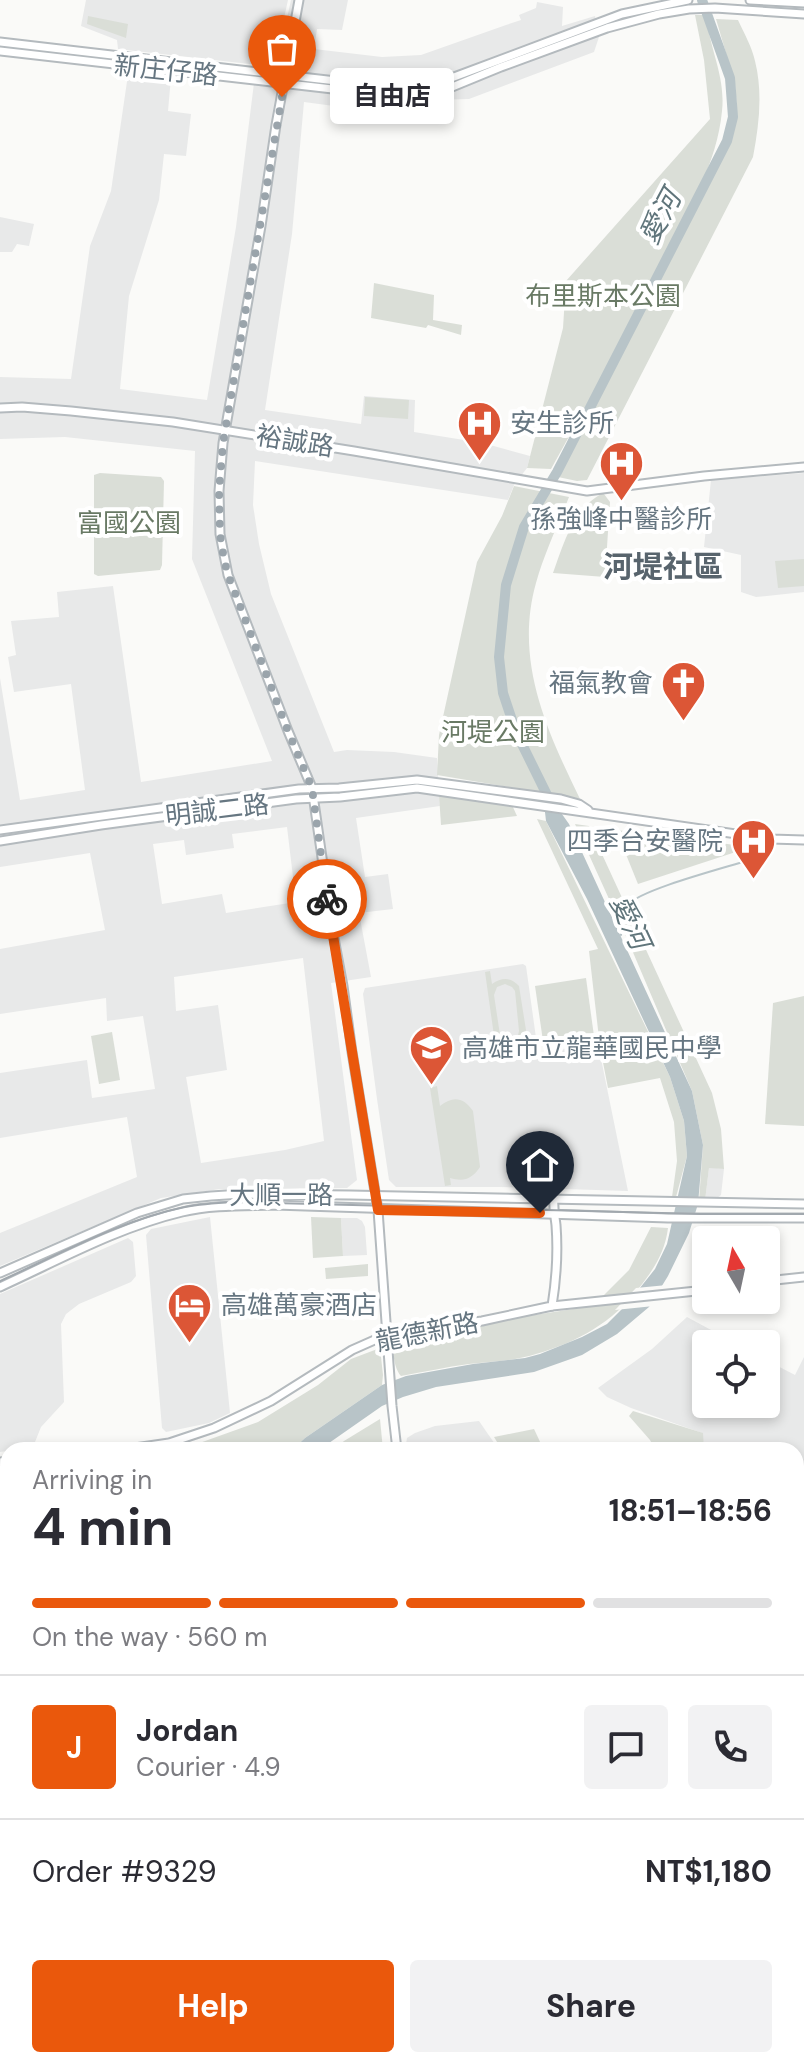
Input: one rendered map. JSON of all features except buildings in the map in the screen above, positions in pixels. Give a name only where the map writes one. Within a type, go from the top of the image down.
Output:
[{"type":"street","points":[[299,0],[225,430],[219,491],[220,534],[228,575],[314,798],[378,1210],[396,1442]]},
{"type":"street","points":[[606,24],[622,14],[688,0]]},
{"type":"street","points":[[750,0],[804,3]]},
{"type":"street","points":[[606,24],[695,9],[804,14]]},
{"type":"street","name":"新庄仔路","points":[[0,42],[397,88],[438,83],[606,24]]},
{"type":"street","name":"新庄仔路","points":[[0,51],[402,97],[440,92],[606,24]]},
{"type":"street","name":"裕誠路","points":[[0,408],[99,413],[225,430],[587,491],[804,467]]},
{"type":"street","name":"明誠二路","points":[[0,830],[312,788],[417,780],[529,800]]},
{"type":"street","name":"明誠二路","points":[[0,841],[101,825],[417,788],[529,800]]},
{"type":"street","points":[[529,800],[555,798],[579,804],[594,813]]},
{"type":"street","points":[[529,800],[560,808],[771,839],[804,840]]},
{"type":"street","name":"大順一路","points":[[0,1273],[137,1213],[183,1199],[242,1194],[376,1195],[804,1204]]},
{"type":"street","points":[[552,1306],[555,1289],[554,1199]]},
{"type":"street","name":"大順一路","points":[[0,1287],[139,1224],[185,1211],[237,1206],[668,1218],[804,1218]]},
{"type":"street","points":[[780,1280],[804,1277]]},
{"type":"street","name":"龍德新路","points":[[172,1442],[214,1428],[271,1401],[352,1350],[388,1334],[482,1321],[552,1306],[692,1291]]},
{"type":"shaded area","points":[[86,0],[288,0],[276,55],[271,63],[258,65],[118,49],[117,40],[81,26]]},
{"type":"shaded area","points":[[291,0],[348,0],[342,30],[317,29],[314,49],[382,57],[421,55],[521,20],[519,15],[536,8],[537,2],[563,7],[562,26],[595,16],[599,37],[594,52],[469,99],[435,100],[434,107],[389,109],[389,100],[365,99],[364,110],[304,102],[292,234],[265,410],[361,424],[364,396],[415,400],[414,432],[483,443],[530,456],[527,468],[514,485],[508,500],[255,461],[253,505],[271,594],[334,752],[394,752],[437,758],[440,806],[356,818],[365,877],[388,874],[393,909],[359,913],[371,977],[331,983],[357,1180],[347,1188],[220,1189],[161,1198],[0,1266],[0,1233],[137,1177],[127,1117],[0,1138],[0,1073],[87,1060],[92,1098],[155,1089],[143,1016],[107,1021],[106,998],[0,1014],[0,949],[105,930],[90,853],[0,867],[0,678],[20,800],[85,790],[71,684],[14,692],[8,657],[16,655],[11,621],[59,617],[57,592],[113,586],[141,782],[272,761],[192,559],[195,451],[65,437],[0,439],[0,377],[71,379],[90,246],[111,191],[130,61],[172,66],[168,111],[191,114],[186,156],[164,154],[159,200],[129,296],[120,389],[207,400],[236,227],[255,75],[277,63]],"holes":[[[287,827],[296,902],[226,913],[222,894],[162,904],[153,844],[184,840],[186,855],[234,848],[232,834]],[[303,958],[324,1141],[201,1163],[186,1077],[227,1070],[218,1005],[176,1011],[174,977]]]},
{"type":"shaded area","points":[[0,217],[34,224],[29,246],[17,244],[12,252],[0,252]]},
{"type":"shaded area","points":[[804,473],[804,592],[756,597],[741,592],[741,555],[704,547],[711,480]]},
{"type":"shaded area","name":"愛河","points":[[542,786],[569,824],[692,1091],[703,1145],[698,1204],[689,1233],[649,1307],[617,1334],[582,1355],[534,1372],[436,1387],[403,1397],[382,1406],[330,1442],[301,1442],[382,1385],[406,1376],[540,1354],[607,1324],[655,1269],[667,1244],[687,1156],[684,1121],[670,1077],[587,899],[546,821]]},
{"type":"shaded area","points":[[526,966],[540,1053],[598,1044],[628,1191],[396,1187],[389,1180],[363,994],[365,988]]},
{"type":"shaded area","points":[[709,1167],[724,1169],[721,1195],[715,1200],[705,1201]]},
{"type":"shaded area","points":[[210,1217],[230,1413],[209,1423],[166,1432],[162,1428],[146,1235],[151,1229]]},
{"type":"shaded area","points":[[341,1218],[362,1221],[367,1255],[343,1256]]},
{"type":"shaded area","points":[[128,1238],[133,1242],[136,1276],[131,1282],[79,1304],[66,1314],[61,1324],[64,1402],[41,1427],[35,1442],[0,1442],[0,1294]]},
{"type":"shaded area","points":[[687,1317],[711,1330],[692,1330],[692,1418],[780,1418],[780,1367],[795,1375],[804,1357],[804,1442],[703,1442],[702,1433],[631,1408],[607,1397],[598,1388],[652,1349]]},
{"type":"shaded area","points":[[479,1421],[493,1442],[406,1442],[415,1433],[435,1426]]},
{"type":"green space","name":"布里斯本公園","points":[[695,15],[707,15],[723,98],[715,149],[693,202],[551,469],[527,468],[563,328],[566,281],[710,119],[704,60]]},
{"type":"green space","points":[[88,16],[128,24],[126,38],[87,24]]},
{"type":"green space","points":[[716,19],[738,20],[754,56],[759,97],[753,157],[587,480],[558,477],[730,143],[737,108],[735,84]]},
{"type":"green space","points":[[374,283],[434,295],[433,320],[462,325],[461,335],[428,325],[426,328],[371,318]]},
{"type":"green space","points":[[365,397],[409,400],[408,419],[364,416]]},
{"type":"green space","name":"富國公園","points":[[94,475],[161,477],[164,481],[160,570],[94,574]]},
{"type":"green space","name":"河堤公園","points":[[514,486],[569,497],[536,583],[530,612],[529,640],[537,695],[556,748],[580,799],[437,775],[439,735],[477,562]]},
{"type":"green space","points":[[601,494],[610,502],[605,577],[553,573],[576,519]]},
{"type":"green space","points":[[804,559],[804,586],[778,588],[775,561]]},
{"type":"green space","name":"河堤公園","points":[[439,795],[512,805],[517,816],[441,825]]},
{"type":"green space","points":[[537,819],[546,821],[670,1077],[684,1121],[687,1156],[676,1197],[672,1197],[677,1161],[674,1122],[660,1078],[608,1088],[589,951],[598,949]]},
{"type":"green space","points":[[575,824],[589,826],[712,1093],[721,1129],[724,1169],[709,1168],[705,1201],[699,1201],[703,1145],[692,1091]]},
{"type":"green space","points":[[616,830],[751,847],[638,884]]},
{"type":"green space","points":[[490,971],[492,984],[506,979],[519,986],[526,1030],[524,1037],[515,1044],[501,1043],[502,1056],[497,1057],[485,972]],"holes":[[[505,984],[512,987],[519,1031],[512,1039],[505,1039],[500,1035],[494,995],[497,987]]]},
{"type":"green space","points":[[586,978],[594,1036],[592,1039],[549,1045],[543,1041],[535,986]]},
{"type":"green space","points":[[804,996],[804,1126],[765,1124],[773,1003]]},
{"type":"green space","points":[[112,1032],[120,1080],[99,1084],[91,1036]]},
{"type":"green space","points":[[437,1086],[440,1106],[458,1100],[473,1111],[480,1167],[467,1178],[450,1178],[451,1185],[445,1186],[430,1088]]},
{"type":"green space","points":[[311,1217],[341,1218],[343,1256],[313,1258]]},
{"type":"green space","points":[[651,1227],[668,1228],[658,1260],[629,1300],[594,1329],[528,1356],[401,1376],[399,1373],[393,1348],[395,1341],[403,1335],[593,1306],[629,1270]]},
{"type":"green space","points":[[368,1264],[368,1276],[326,1279],[325,1268]]},
{"type":"green space","points":[[380,1348],[382,1385],[301,1442],[202,1442],[258,1422],[318,1385],[351,1359]]},
{"type":"green space","points":[[633,1411],[703,1433],[704,1442],[651,1442],[629,1416]]},
{"type":"green space","points":[[380,1419],[382,1442],[344,1441]]},
{"type":"green space","points":[[534,1429],[540,1442],[497,1442],[494,1437]]},
{"type":"pier","points":[[667,1285],[654,1306],[615,1310],[636,1288]]},
{"type":"waterway","name":"愛河","points":[[548,797],[516,732],[503,693],[499,657],[506,585],[524,527],[557,472],[727,141],[733,117],[730,78],[702,0]]},
{"type":"waterway","points":[[621,935],[625,912],[635,899],[664,886],[746,861]]},
{"type":"tram line","points":[[0,1281],[138,1220],[185,1207],[210,1204],[235,1202],[804,1214]]},
{"type":"way so far","points":[[282,97],[223,443],[219,515],[228,575],[312,788],[327,899]]},
{"type":"place","name":"自由店","points":[[282,97]]},
{"type":"place","name":"安生診所","points":[[479,462]]},
{"type":"place","name":"孫強峰中醫診所","points":[[621,503]]},
{"type":"place","name":"福氣教會","points":[[684,722]]},
{"type":"place","name":"四季台安醫院","points":[[754,880]]},
{"type":"place","name":"高雄市立龍華國民中學","points":[[431,1087]]},
{"type":"place","name":"高雄萬豪酒店","points":[[190,1344]]},
{"type":"district","name":"河堤社區","points":[[663,566]]},
{"type":"route","points":[[327,899],[378,1210],[540,1213]]}]
